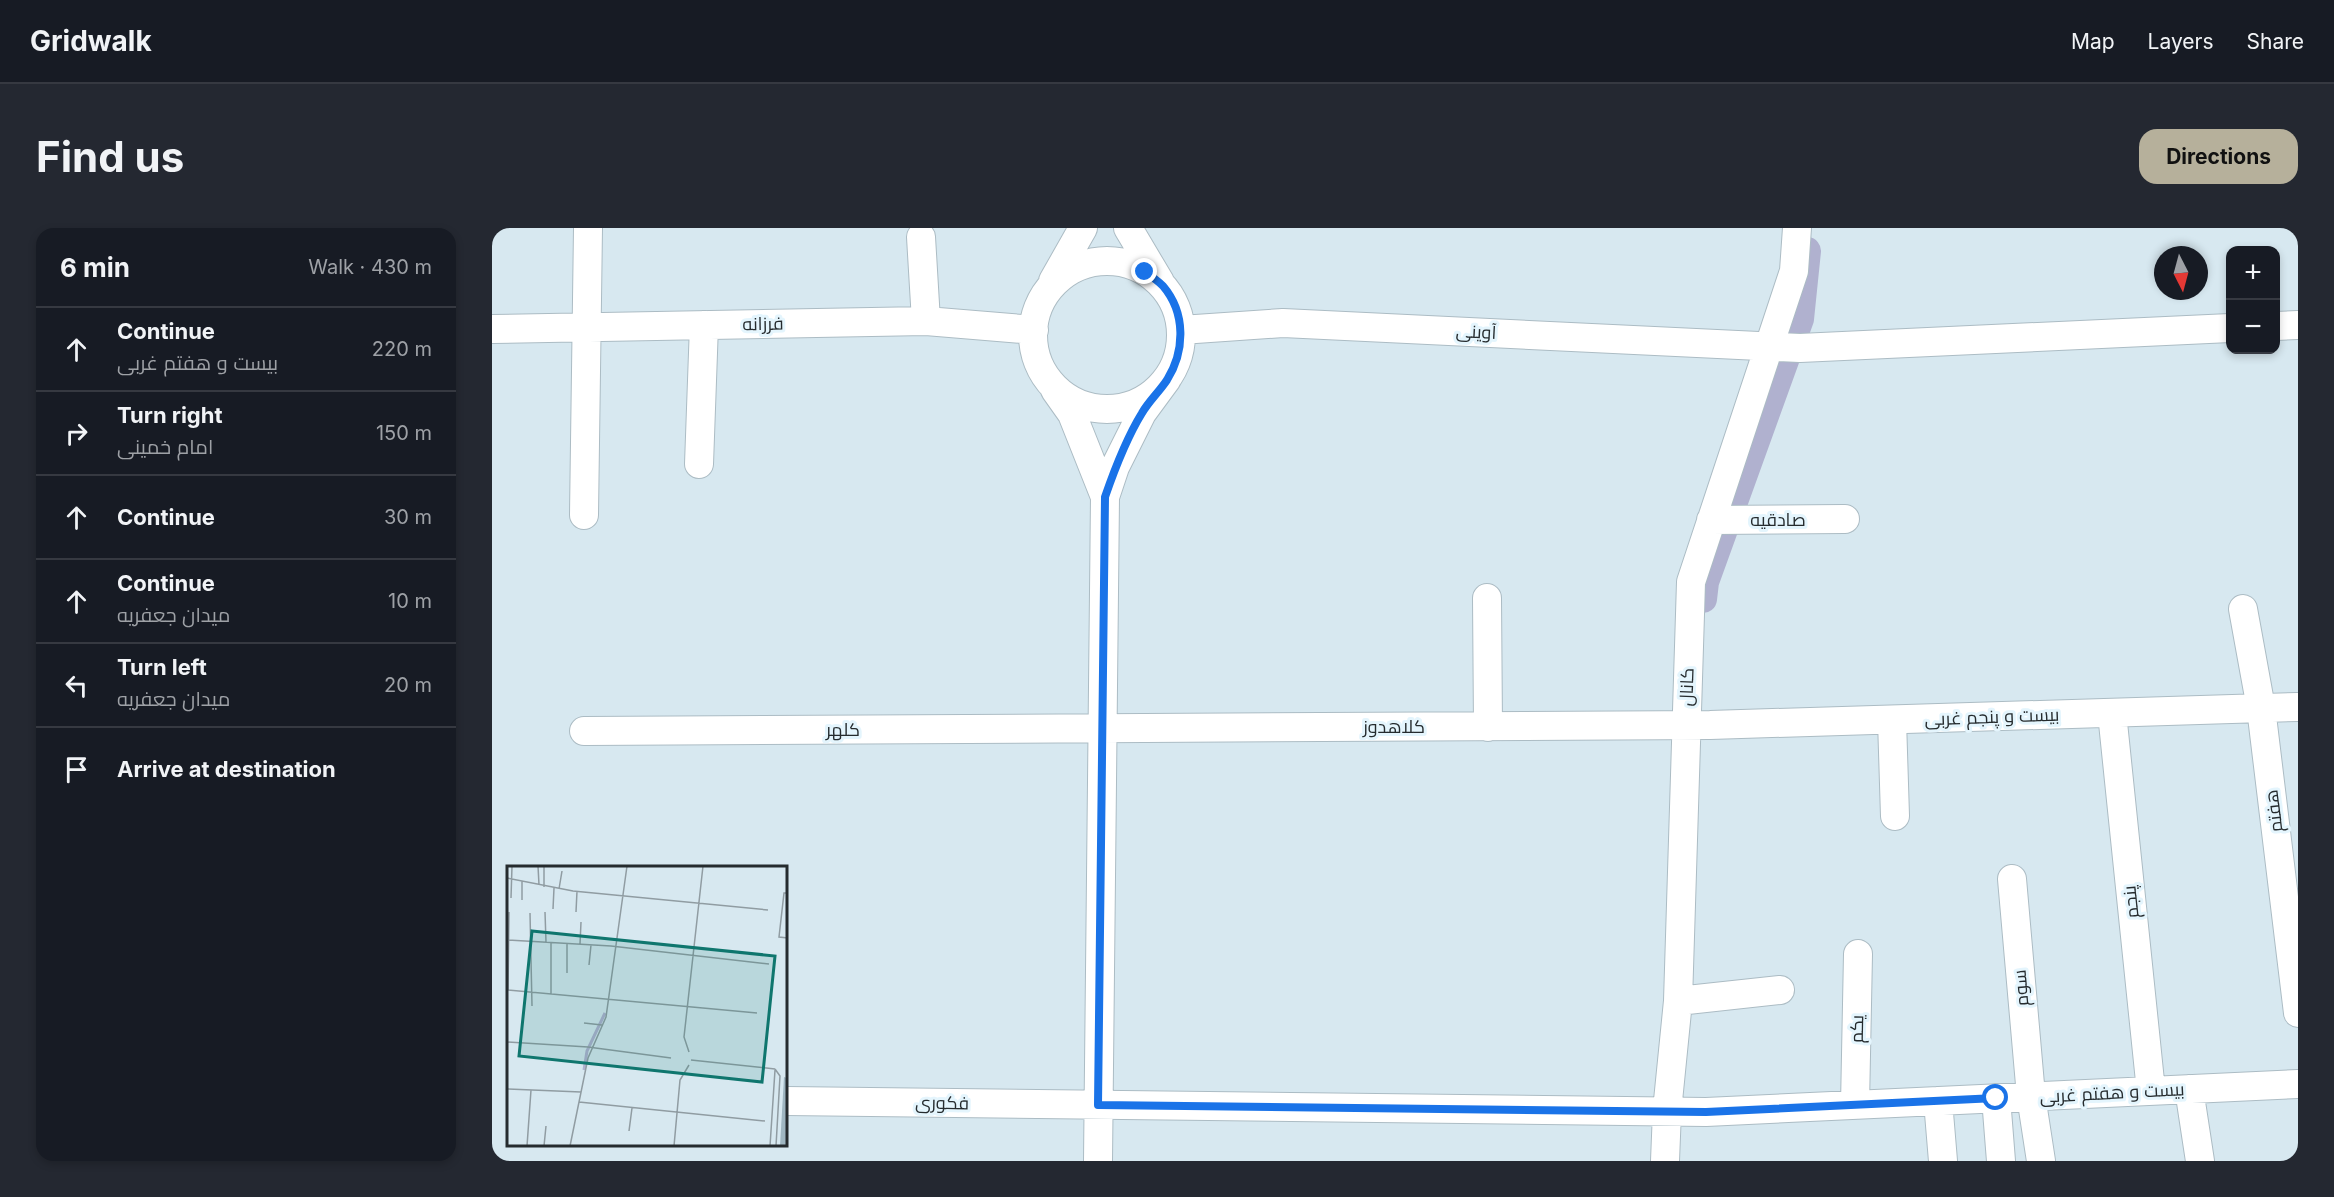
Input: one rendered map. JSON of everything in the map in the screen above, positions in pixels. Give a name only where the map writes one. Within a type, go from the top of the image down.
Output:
[{"type":"street","points":[[584,515],[588,228]]},
{"type":"street","points":[[1083,228],[1066,261],[1044,295],[1035,316],[1032,342],[1039,367],[1072,414],[1105,497]]},
{"type":"street","points":[[1098,1161],[1105,497],[1115,467],[1142,413],[1167,379],[1179,356],[1181,330],[1175,305],[1128,228]]},
{"type":"street","name":"کانال","points":[[1665,1161],[1666,1111],[1686,1000],[1698,725],[1691,582],[1712,520],[1781,346],[1794,271],[1797,228]]},
{"type":"street","points":[[921,237],[926,321]]},
{"type":"street","points":[[1044,295],[1059,278],[1069,272],[1101,261],[1124,263],[1145,272],[1162,286]]},
{"type":"street","name":"فرزانه","points":[[492,328],[926,321],[1034,330]]},
{"type":"street","name":"آوینی","points":[[1181,330],[1283,323],[1781,346],[2226,328]]},
{"type":"street","points":[[699,464],[704,325]]},
{"type":"street","points":[[2280,326],[2298,325]]},
{"type":"street","points":[[1054,388],[1075,403],[1100,409],[1125,407],[1149,397],[1167,379]]},
{"type":"street","name":"صادقیه","points":[[1712,520],[1845,519]]},
{"type":"street","points":[[1487,598],[1488,727]]},
{"type":"street","name":"هفتم","points":[[2243,609],[2261,708],[2298,1013]]},
{"type":"street","name":"بیست و پنجم غربی","points":[[1698,725],[2298,707]]},
{"type":"street","name":"پنجم","points":[[2112,713],[2151,1091]]},
{"type":"street","points":[[1892,720],[1895,816]]},
{"type":"street","name":"کلاهدوز","points":[[1102,728],[1698,725]]},
{"type":"street","name":"کلهر","points":[[584,731],[1102,728]]},
{"type":"street","name":"سوم","points":[[2012,879],[2031,1096],[2041,1161]]},
{"type":"street","name":"یکم","points":[[1856,1105],[1858,954]]},
{"type":"street","points":[[1686,1000],[1780,990]]},
{"type":"street","name":"بیست و هفتم غربی","points":[[1098,1105],[1706,1112],[2298,1084]]},
{"type":"street","points":[[2189,1089],[2200,1161]]},
{"type":"street","points":[[1996,1098],[2001,1161]]},
{"type":"street","name":"فکوری","points":[[788,1101],[1098,1105]]},
{"type":"street","points":[[1938,1101],[1942,1161]]},
{"type":"waterway","points":[[1703,599],[1705,582],[1800,319],[1807,251]]},
{"type":"route","points":[[1145,272],[1162,286],[1175,305],[1181,330],[1179,356],[1167,379],[1142,413],[1115,467],[1105,497],[1098,1105],[1706,1112],[1996,1098]]}]
